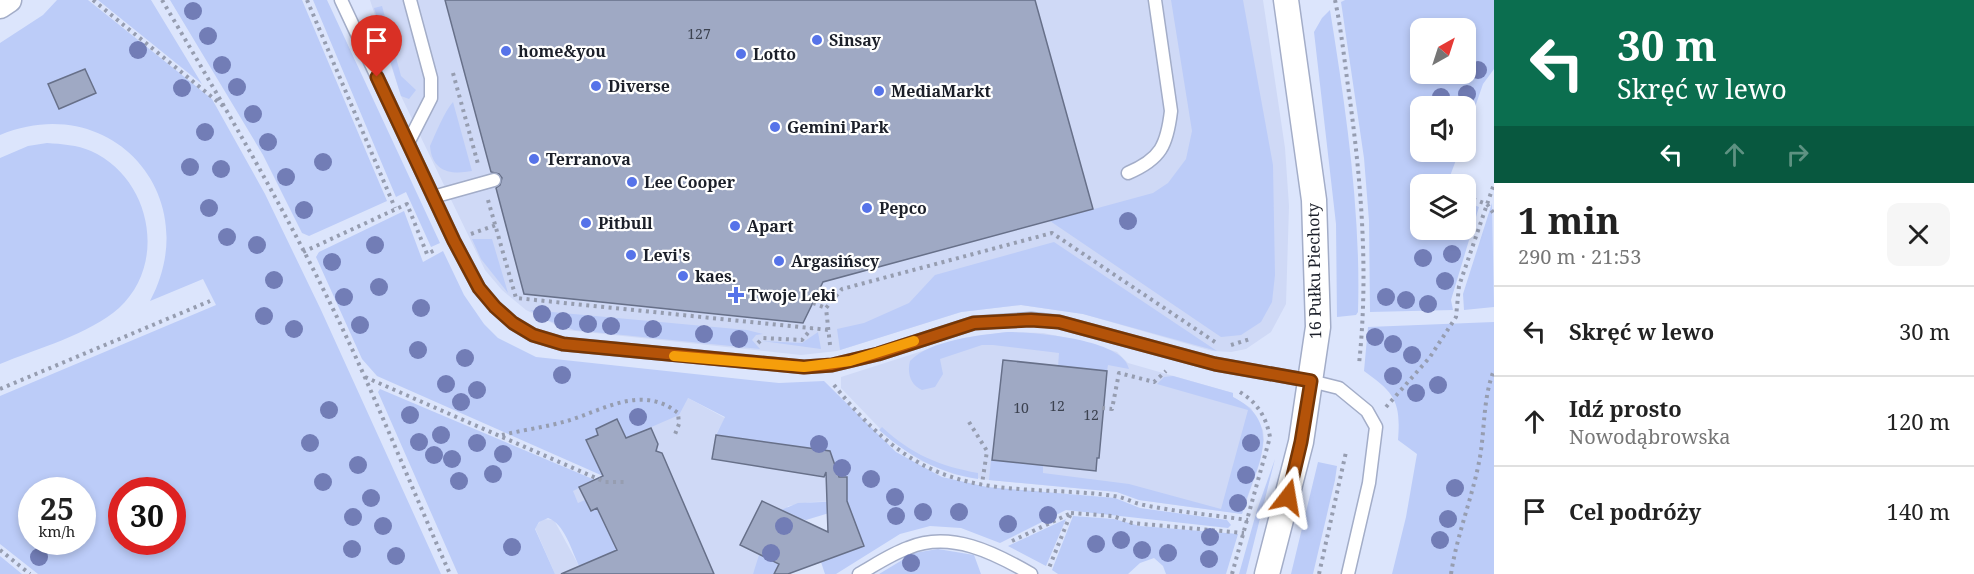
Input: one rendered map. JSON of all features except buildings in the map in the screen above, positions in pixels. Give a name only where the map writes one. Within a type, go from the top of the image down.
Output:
[{"type":"street","points":[[0,6],[9,0]]},
{"type":"street","name":"16 Pułku Piechoty","points":[[1267,574],[1301,442],[1318,327],[1314,200],[1286,0]]},
{"type":"lane","points":[[341,0],[433,197],[479,288],[495,307],[533,335],[574,345],[804,367],[832,365],[878,354],[974,323],[1031,320],[1059,322],[1215,364],[1339,388],[1355,399],[1376,427],[1369,483],[1348,574]]},
{"type":"lane","points":[[408,143],[431,98],[431,78],[410,0]]},
{"type":"lane","points":[[1128,173],[1154,159],[1161,150],[1169,126],[1171,111],[1155,0]]},
{"type":"lane","points":[[433,197],[488,182]]},
{"type":"lane","points":[[859,574],[908,548],[927,542],[963,544],[992,554],[1031,574]]},
{"type":"path","points":[[93,0],[226,108]]},
{"type":"path","points":[[162,0],[278,199],[334,311],[414,486],[450,574]]},
{"type":"path","points":[[308,0],[395,208]]},
{"type":"path","points":[[1335,0],[1354,130],[1363,226],[1363,321],[1359,364]]},
{"type":"path","points":[[452,69],[488,182],[516,298],[829,330]]},
{"type":"path","points":[[1372,419],[1408,384],[1456,317],[1459,286],[1494,184]]},
{"type":"path","points":[[1476,200],[1487,204],[1494,214]]},
{"type":"path","points":[[303,252],[407,204],[428,254]]},
{"type":"path","points":[[1217,343],[1052,233],[843,289],[826,308],[834,385],[894,448],[930,469],[956,479],[982,484],[1116,496],[1141,505],[1248,520]]},
{"type":"path","points":[[0,389],[210,301]]},
{"type":"path","points":[[813,303],[826,308]]},
{"type":"path","points":[[1228,345],[1250,339]]},
{"type":"path","points":[[1451,574],[1459,531],[1480,459],[1485,400],[1494,370]]},
{"type":"path","points":[[1102,408],[1112,409],[1119,373],[1154,382],[1161,373],[1173,372]]},
{"type":"path","points":[[364,377],[605,482],[628,482]]},
{"type":"path","points":[[1232,574],[1270,437],[1267,422],[1259,408],[1246,394],[1234,388]]},
{"type":"path","points":[[500,435],[566,421],[628,399],[639,399],[669,407],[678,413],[679,424],[674,437]]},
{"type":"path","points":[[969,422],[983,440],[987,451],[982,484]]},
{"type":"path","points":[[1319,574],[1347,452]]},
{"type":"path","points":[[992,554],[998,547],[1071,513],[1113,516],[1132,523],[1245,533]]},
{"type":"path","points":[[1047,574],[1071,513]]},
{"type":"path","points":[[0,550],[30,574]]},
{"type":"shaded area","points":[[57,0],[88,0],[212,99],[265,194],[321,310],[441,574],[38,574],[0,544],[0,396],[216,305],[203,279],[150,301],[164,262],[166,224],[156,190],[138,161],[111,140],[78,127],[41,125],[0,135],[0,43],[43,15]]},
{"type":"shaded area","points":[[98,0],[151,0],[202,84]]},
{"type":"shaded area","points":[[170,0],[302,0],[387,201],[309,236],[302,233],[263,155]]},
{"type":"shaded area","points":[[313,0],[327,0],[440,243],[431,247],[406,192],[396,197]]},
{"type":"shaded area","points":[[370,0],[1263,0],[1285,148],[1289,206],[1286,304],[1271,332],[1246,349],[1231,352],[1212,351],[1083,314],[1021,305],[961,312],[837,351],[801,355],[566,330],[526,310],[502,290],[485,270],[401,96]]},
{"type":"shaded area","points":[[1171,0],[1243,0],[1273,165],[1275,275],[1272,302],[1261,322],[1241,335],[1221,337],[1050,221],[1153,193],[1168,183],[1186,159],[1192,131]]},
{"type":"shaded area","points":[[1345,0],[1494,0],[1494,69],[1483,84],[1476,104],[1476,96],[1410,96],[1410,162],[1455,162],[1451,174],[1410,174],[1410,240],[1469,240],[1451,300],[1453,310],[1370,312],[1369,221],[1364,158],[1341,2]]},
{"type":"shaded area","points":[[382,6],[401,76],[416,90],[409,99],[401,96],[374,8]]},
{"type":"shaded area","points":[[1330,10],[1342,85],[1355,198],[1358,274],[1358,312],[1356,315],[1337,317],[1336,224],[1314,32]]},
{"type":"shaded area","points":[[453,102],[472,171],[444,170],[434,161],[432,155],[430,146],[443,117]]},
{"type":"shaded area","points":[[47,143],[75,146],[91,151],[111,164],[128,181],[139,201],[146,223],[147,246],[144,268],[134,289],[119,308],[107,317],[78,333],[0,364],[0,158],[28,146]]},
{"type":"shaded area","points":[[1492,203],[1494,307],[1464,310],[1463,294]]},
{"type":"shaded area","points":[[404,211],[423,262],[443,251],[464,295],[484,324],[498,338],[536,357],[779,383],[824,381],[896,452],[942,477],[987,487],[1115,498],[1140,508],[1227,520],[1231,525],[1228,528],[1066,510],[1000,543],[961,528],[930,526],[900,534],[836,574],[825,574],[821,562],[864,546],[849,507],[806,520],[796,518],[796,539],[774,574],[753,574],[759,555],[781,510],[798,503],[847,501],[847,477],[826,477],[830,453],[716,435],[725,417],[688,398],[679,415],[626,438],[617,419],[596,429],[598,435],[586,441],[603,476],[377,376],[362,359],[316,257],[319,252]]},
{"type":"shaded area","points":[[472,239],[492,239],[508,293],[481,259]]},
{"type":"shaded area","points":[[1054,242],[1217,351],[1083,314],[1021,305],[961,312],[840,350],[837,329],[864,323],[909,303],[935,275]]},
{"type":"shaded area","points":[[530,310],[747,330],[763,334],[756,335],[752,340],[760,349],[574,330],[544,319]]},
{"type":"shaded area","points":[[1494,322],[1494,574],[1392,574],[1406,517],[1417,454],[1398,440],[1397,407],[1389,392],[1364,371],[1368,327]]},
{"type":"shaded area","points":[[818,332],[821,349],[762,341],[802,343]]},
{"type":"shaded area","points":[[1008,332],[1043,333],[1082,341],[1117,352],[1128,363],[1233,393],[1233,397],[1251,408],[1263,430],[1264,440],[1260,462],[1242,514],[1139,500],[1117,492],[989,480],[953,474],[921,461],[892,441],[841,388],[841,377],[963,338]]},
{"type":"shaded area","points":[[1008,332],[1056,336],[1095,344],[1112,351],[1123,359],[1129,369],[1108,365],[1107,371],[1058,367],[1059,353],[982,345],[940,359],[943,374],[935,387],[922,390],[912,382],[909,374],[910,361],[930,348],[956,340]]},
{"type":"shaded area","points":[[1173,376],[1233,393],[1233,397],[1250,408],[1259,421],[1263,435],[1262,450],[1242,514],[1139,500],[1117,492],[989,480],[991,460],[1043,465],[1043,473],[1129,484],[1221,509],[1248,410],[1157,384],[1164,377]]},
{"type":"shaded area","points":[[380,389],[595,480],[573,491],[578,503],[585,500],[590,510],[597,508],[617,550],[579,566],[563,531],[548,518],[539,522],[535,529],[555,574],[458,574],[378,392]]},
{"type":"shaded area","points":[[688,398],[725,418],[716,434],[830,453],[847,477],[847,501],[811,502],[788,506],[753,574],[555,574],[535,528],[542,519],[554,520],[579,566],[616,550],[597,508],[591,511],[578,503],[572,491],[602,476],[595,460],[596,429],[617,419],[627,438]]},
{"type":"shaded area","points":[[882,427],[904,445],[926,458],[978,473],[978,479],[924,462],[879,430]]},
{"type":"shaded area","points":[[1275,459],[1246,574],[1239,574],[1257,510]]},
{"type":"shaded area","points":[[1318,462],[1337,466],[1313,574],[1291,574]]},
{"type":"shaded area","points":[[1073,516],[1114,519],[1140,526],[1238,534],[1226,574],[1166,574],[1163,566],[1154,558],[1140,563],[1128,574],[1058,574],[1052,570]]},
{"type":"shaded area","points":[[1066,519],[1046,566],[1008,546]]},
{"type":"shaded area","points":[[938,549],[974,555],[981,574],[879,574],[914,553]]},
{"type":"shaded area","points":[[0,556],[22,574],[0,574]]},
{"type":"slow traffic","points":[[674,356],[804,367],[850,361],[914,341]]},
{"type":"place","name":"Sinsay","points":[[817,40]]},
{"type":"place","name":"home&you","points":[[506,51]]},
{"type":"place","name":"Lotto","points":[[741,54]]},
{"type":"place","name":"Diverse","points":[[596,86]]},
{"type":"place","name":"MediaMarkt","points":[[879,91]]},
{"type":"place","name":"Gemini Park","points":[[775,127]]},
{"type":"place","name":"Terranova","points":[[534,159]]},
{"type":"place","name":"Lee Cooper","points":[[632,182]]},
{"type":"place","name":"Pepco","points":[[867,208]]},
{"type":"place","name":"Pitbull","points":[[586,223]]},
{"type":"place","name":"Apart","points":[[735,226]]},
{"type":"place","name":"Levi's","points":[[631,255]]},
{"type":"place","name":"Argasińscy","points":[[779,261]]},
{"type":"place","name":"kaes.","points":[[683,276]]},
{"type":"place","name":"Twoje Leki","points":[[736,295]]},
{"type":"route","points":[[377,77],[454,241],[479,288],[513,323],[533,335],[563,344],[804,367],[832,365],[878,354],[936,333],[974,323],[1005,319],[1059,322],[1215,364],[1311,381],[1301,442],[1288,497]]}]
